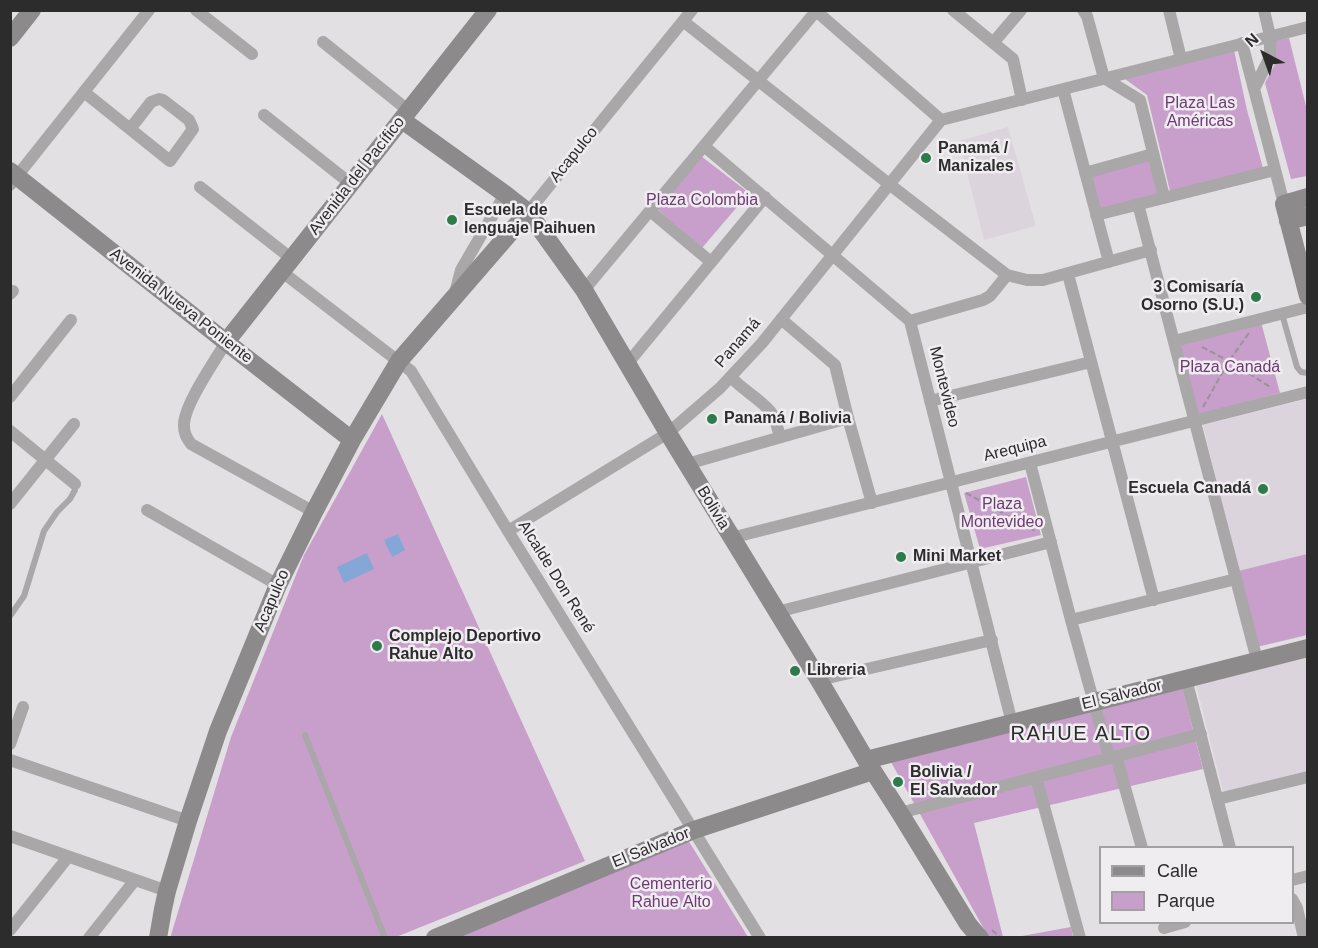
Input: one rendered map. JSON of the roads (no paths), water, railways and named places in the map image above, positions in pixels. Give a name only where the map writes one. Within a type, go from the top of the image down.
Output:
[{"type":"street","points":[[10,38],[32,10]]},
{"type":"street","points":[[13,177],[149,10]]},
{"type":"street","points":[[196,10],[252,54]]},
{"type":"street","name":"Avenida del Pacífico","points":[[226,342],[488,10]]},
{"type":"street","name":"Acapulco","points":[[158,938],[167,891],[218,731],[278,585],[352,440],[399,361],[528,212],[692,10]]},
{"type":"street","points":[[953,10],[1013,59],[1022,100]]},
{"type":"street","points":[[993,43],[1021,10]]},
{"type":"street","points":[[1083,10],[1087,16],[1104,78],[1140,100],[1164,197]]},
{"type":"street","points":[[1169,10],[1180,59]]},
{"type":"street","points":[[1254,89],[1270,57],[1270,36],[1264,10]]},
{"type":"street","points":[[584,290],[816,11],[942,120],[1308,27]]},
{"type":"street","points":[[683,21],[1007,275],[1035,281],[1052,279],[1151,250]]},
{"type":"street","points":[[323,42],[405,115]]},
{"type":"street","points":[[1242,44],[1308,296]]},
{"type":"street","points":[[1063,89],[1109,262]]},
{"type":"street","points":[[84,92],[130,129],[170,161],[193,129],[189,120],[159,99],[151,102],[130,129]]},
{"type":"street","points":[[264,115],[351,184]]},
{"type":"street","name":"Bolivia","points":[[405,115],[528,212],[584,290],[869,766],[968,924],[980,938]]},
{"type":"street","name":"Panamá","points":[[508,531],[668,432],[703,404],[762,343],[942,120]]},
{"type":"street","points":[[704,146],[910,321],[983,300],[990,296],[1007,275]]},
{"type":"street","points":[[1085,173],[1153,154]]},
{"type":"street","points":[[1096,215],[1275,170]]},
{"type":"street","name":"Avenida Nueva Poniente","points":[[13,177],[352,440]]},
{"type":"street","name":"Alcalde Don René","points":[[200,187],[286,265],[411,371],[760,938]]},
{"type":"street","name":"Acapulco","points":[[454,297],[461,270],[505,194]]},
{"type":"street","points":[[628,363],[765,197]]},
{"type":"street","points":[[1286,212],[1308,197]]},
{"type":"street","points":[[1138,204],[1180,340],[1196,420],[1257,660]]},
{"type":"street","points":[[650,211],[711,262]]},
{"type":"street","points":[[1286,212],[1308,216]]},
{"type":"street","points":[[1068,274],[1154,600]]},
{"type":"street","points":[[1180,340],[1308,307]]},
{"type":"street","points":[[781,319],[835,365],[872,502]]},
{"type":"street","points":[[10,397],[71,320]]},
{"type":"street","name":"Montevideo","points":[[910,321],[1012,723]]},
{"type":"street","points":[[226,342],[188,406],[184,424],[185,436],[190,444],[314,512]]},
{"type":"street","points":[[930,401],[1091,362]]},
{"type":"street","points":[[731,377],[772,413],[780,437]]},
{"type":"street","name":"Arequipa","points":[[731,538],[1308,392]]},
{"type":"street","points":[[687,464],[848,418]]},
{"type":"street","points":[[10,504],[74,424]]},
{"type":"street","points":[[10,431],[75,484]]},
{"type":"street","points":[[1030,463],[1093,702],[1141,846]]},
{"type":"street","points":[[147,510],[278,585]]},
{"type":"street","points":[[777,612],[1051,542]]},
{"type":"street","points":[[1071,620],[1236,579]]},
{"type":"street","points":[[819,680],[992,640]]},
{"type":"street","name":"El Salvador","points":[[435,938],[694,830],[869,766],[1012,723],[1308,648]]},
{"type":"street","points":[[1186,679],[1230,846]]},
{"type":"street","points":[[10,744],[23,707]]},
{"type":"street","points":[[900,813],[1201,734]]},
{"type":"street","points":[[10,760],[188,821]]},
{"type":"street","points":[[1036,777],[1080,938]]},
{"type":"street","points":[[1218,799],[1308,777]]},
{"type":"street","points":[[10,836],[167,891]]},
{"type":"street","points":[[10,930],[68,857]]},
{"type":"street","points":[[89,938],[135,880]]},
{"type":"street","points":[[1294,901],[1304,938]]},
{"type":"street","points":[[1164,929],[1179,924]]},
{"type":"lane","points":[[1282,313],[1297,367],[1301,372],[1308,373]]},
{"type":"lane","points":[[10,616],[24,596],[44,531],[57,512],[70,499],[75,490],[75,484]]},
{"type":"lane","points":[[305,735],[385,938]]},
{"type":"water","points":[[398,534],[405,550],[392,557],[384,540]]},
{"type":"water","points":[[367,553],[374,569],[344,583],[337,567]]},
{"type":"place","name":"Panamá / Manizales","points":[[926,158]]},
{"type":"place","name":"Escuela de lenguaje Paihuen","points":[[452,220]]},
{"type":"place","name":"3 Comisaría Osorno (S.U.)","points":[[1256,297]]},
{"type":"place","name":"Panamá / Bolivia","points":[[712,419]]},
{"type":"place","name":"Escuela Canadá","points":[[1263,489]]},
{"type":"place","name":"Mini Market","points":[[901,557]]},
{"type":"place","name":"Complejo Deportivo Rahue Alto","points":[[377,646]]},
{"type":"place","name":"Libreria","points":[[795,671]]},
{"type":"place","name":"Bolivia / El Salvador","points":[[898,782]]},
{"type":"district","name":"RAHUE ALTO","points":[[1081,734]]},
{"type":"park label","name":"Plaza Las Américas","points":[[1200,113]]},
{"type":"park label","name":"Plaza Colombia","points":[[702,201]]},
{"type":"park label","name":"Plaza Canadá","points":[[1230,368]]},
{"type":"park label","name":"Plaza Montevideo","points":[[1002,514]]},
{"type":"park label","name":"Cementerio Rahue Alto","points":[[671,894]]}]
